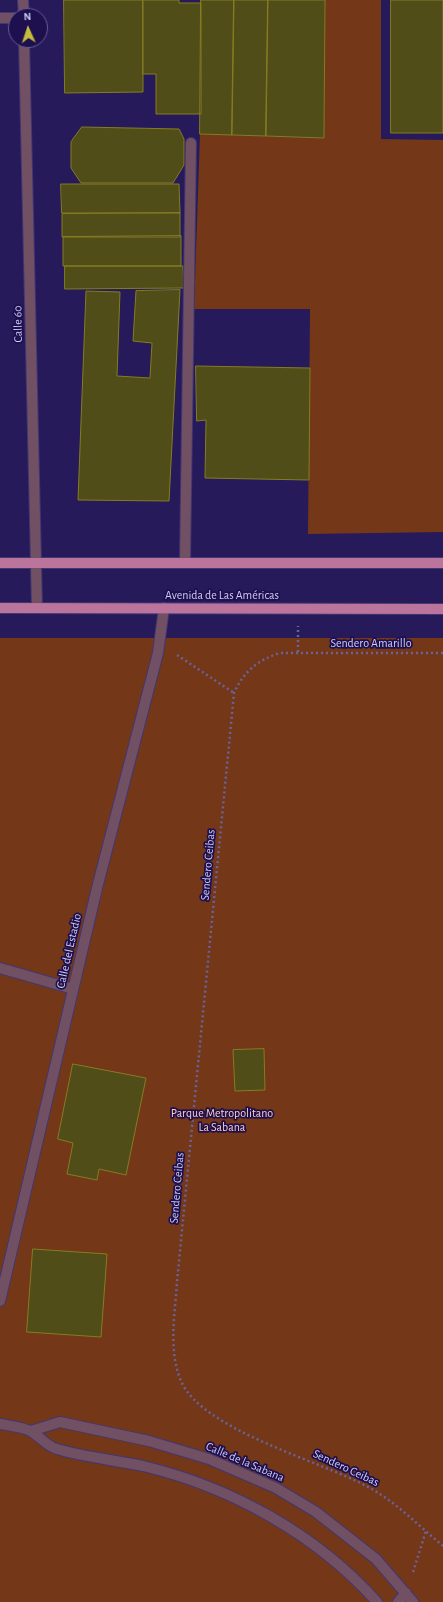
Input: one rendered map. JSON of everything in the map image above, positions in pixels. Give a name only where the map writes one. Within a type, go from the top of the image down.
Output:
[{"type":"main road","points":[[0,563],[443,563]]},
{"type":"main road","name":"Avenida de Las Américas","points":[[0,608],[443,608]]},
{"type":"street","name":"Calle 60","points":[[24,48],[37,608]]},
{"type":"street","points":[[185,563],[191,143]]},
{"type":"street","name":"Calle del Estadio","points":[[0,1301],[73,989],[160,643],[164,608]]},
{"type":"street","points":[[0,968],[73,989]]},
{"type":"street","name":"Calle de la Sabana","points":[[31,1431],[60,1422],[149,1440],[209,1459],[276,1488],[316,1512],[376,1559],[413,1602]]},
{"type":"street","name":"Calle de la Sabana","points":[[0,1424],[31,1431],[55,1449],[144,1467],[203,1485],[265,1513],[308,1539],[358,1581],[377,1602]]},
{"type":"street","points":[[398,1602],[406,1593]]},
{"type":"path","points":[[298,625],[298,652]]},
{"type":"path","points":[[160,643],[234,693]]},
{"type":"path","name":"Sendero Amarillo","points":[[298,652],[443,653]]},
{"type":"path","name":"Sendero Ceibas","points":[[298,652],[280,653],[264,658],[249,669],[239,682],[234,693],[177,1274],[173,1343],[175,1361],[182,1382],[194,1399],[210,1414],[238,1429],[370,1488],[402,1510],[443,1546]]},
{"type":"path","points":[[406,1593],[426,1532]]},
{"type":"green space","points":[[325,0],[381,0],[381,139],[443,140],[443,532],[308,534],[310,309],[194,309],[200,134],[324,138]]},
{"type":"green space","name":"Parque Metropolitano La Sabana","points":[[0,638],[443,638],[443,1602],[0,1602]]},
{"type":"building","points":[[64,0],[143,0],[143,92],[65,93]]},
{"type":"building","points":[[143,0],[179,0],[179,3],[201,3],[201,114],[156,114],[156,74],[143,74]]},
{"type":"building","points":[[201,0],[234,0],[232,135],[200,134]]},
{"type":"building","points":[[234,0],[268,0],[266,136],[232,135]]},
{"type":"building","points":[[268,0],[325,0],[324,138],[266,136]]},
{"type":"building","points":[[391,0],[443,0],[443,133],[391,133]]},
{"type":"building","points":[[82,127],[179,129],[184,139],[184,165],[173,183],[81,183],[71,168],[71,142]]},
{"type":"building","points":[[61,184],[179,184],[180,213],[62,213]]},
{"type":"building","points":[[180,213],[180,237],[62,237],[62,214]]},
{"type":"building","points":[[181,236],[181,266],[63,266],[63,237]]},
{"type":"building","points":[[65,266],[183,266],[184,288],[65,289]]},
{"type":"building","points":[[180,290],[169,501],[78,500],[86,291],[120,292],[117,376],[150,378],[152,343],[133,341],[136,291]]},
{"type":"building","points":[[196,366],[310,368],[309,480],[205,478],[206,420],[197,421]]},
{"type":"building","points":[[264,1049],[265,1090],[235,1091],[233,1050]]},
{"type":"building","points":[[73,1064],[146,1078],[126,1175],[99,1169],[97,1180],[67,1174],[73,1143],[58,1139]]},
{"type":"building","points":[[33,1249],[107,1254],[101,1337],[27,1332]]}]
